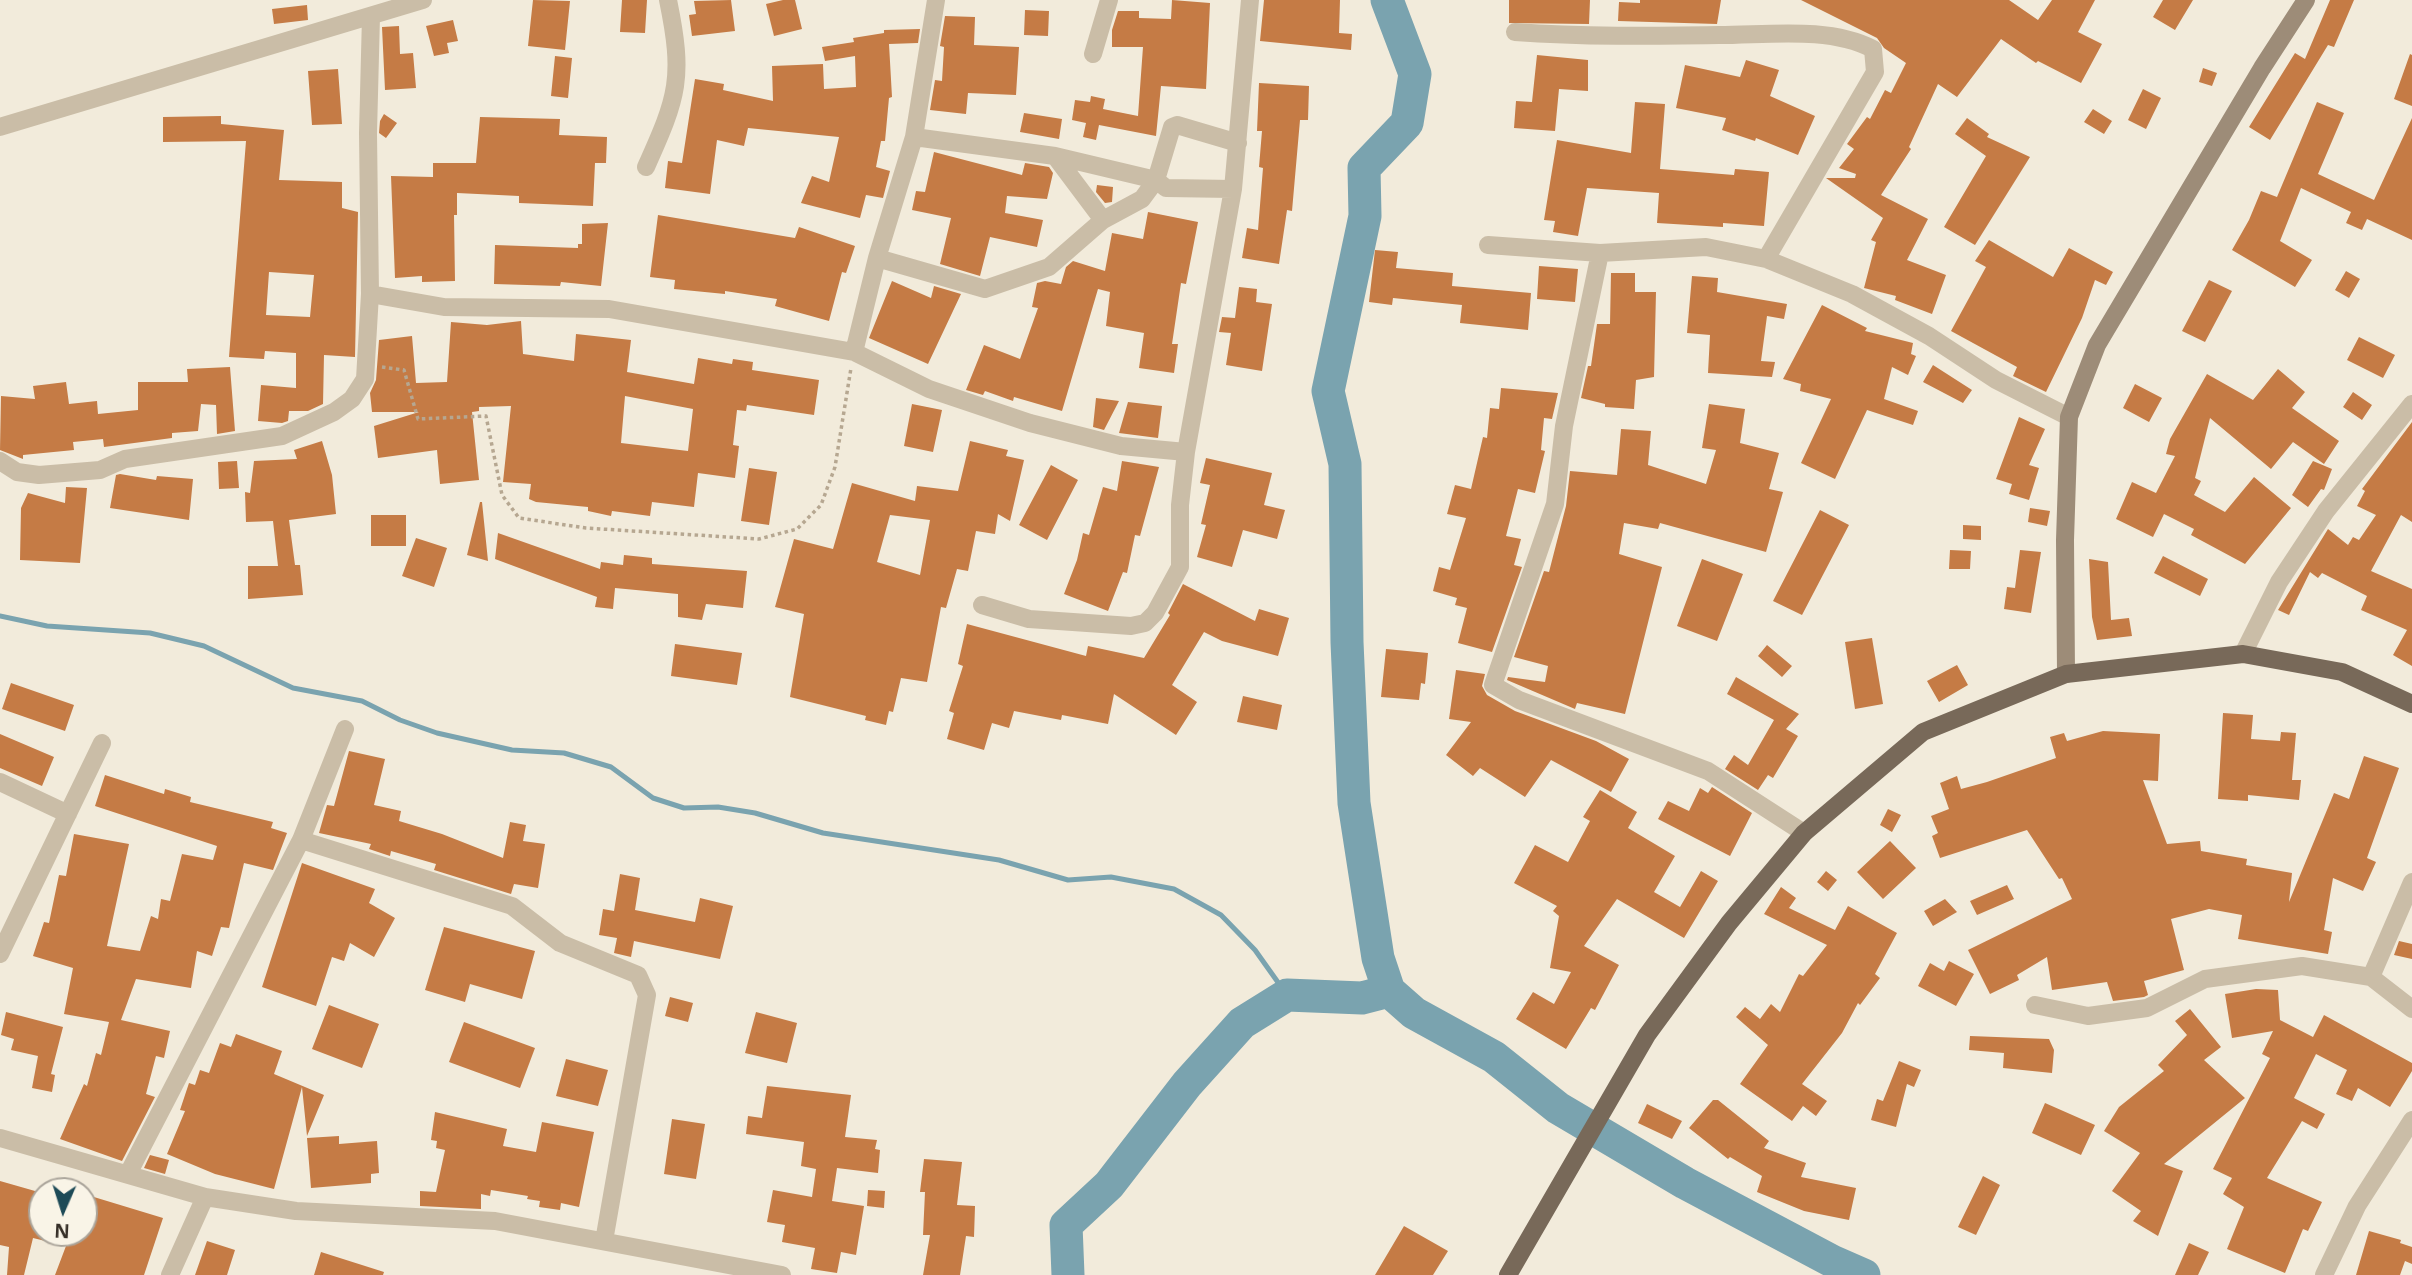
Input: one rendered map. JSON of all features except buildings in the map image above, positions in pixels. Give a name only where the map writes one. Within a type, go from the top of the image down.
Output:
[{"type":"main road","points":[[1508,1275],[1647,1035],[1729,923],[1804,833],[1923,732],[2066,674],[2243,654],[2342,671],[2412,704]]},
{"type":"street","points":[[0,127],[423,0]]},
{"type":"street","points":[[646,167],[672,110],[677,79],[678,48],[668,0]]},
{"type":"street","points":[[854,352],[877,258],[914,137],[936,0]]},
{"type":"street","points":[[1093,54],[1110,0]]},
{"type":"street","points":[[982,605],[1029,619],[1131,626],[1145,623],[1155,613],[1180,567],[1180,505],[1186,452],[1233,190],[1250,0]]},
{"type":"street","points":[[2066,674],[2065,540],[2069,417],[2097,345],[2262,68],[2306,0]]},
{"type":"street","points":[[0,461],[17,472],[28,473],[100,470],[125,458],[282,436],[334,412],[352,399],[365,379],[370,294],[368,133],[371,16]]},
{"type":"street","points":[[1515,32],[1639,36],[1802,35],[1853,39],[1873,49],[1875,72],[1766,259]]},
{"type":"street","points":[[877,258],[985,289],[1049,267],[1103,220],[1142,199],[1156,180],[1172,127],[1177,125],[1238,143]]},
{"type":"street","points":[[914,137],[1055,156],[1156,180],[1166,188],[1233,190]]},
{"type":"street","points":[[1055,156],[1103,220]]},
{"type":"street","points":[[1488,245],[1600,253],[1706,247],[1766,259],[1852,294],[1930,336],[1996,380],[2069,417]]},
{"type":"street","points":[[1600,253],[1564,426],[1555,504],[1493,685],[1519,700],[1708,771],[1804,833]]},
{"type":"street","points":[[370,294],[444,307],[609,309],[854,352],[929,389],[1030,423],[1121,446],[1186,452]]},
{"type":"street","points":[[2243,654],[2279,582],[2319,521],[2412,404]]},
{"type":"street","points":[[128,1174],[301,840],[345,729]]},
{"type":"street","points":[[0,954],[102,743]]},
{"type":"street","points":[[0,782],[68,814]]},
{"type":"street","points":[[301,840],[512,906],[560,943],[638,975],[647,995],[604,1241]]},
{"type":"street","points":[[2371,977],[2412,882]]},
{"type":"street","points":[[2035,1005],[2088,1016],[2147,1009],[2205,979],[2302,966],[2371,977],[2412,1009]]},
{"type":"street","points":[[2326,1274],[2357,1206],[2412,1120]]},
{"type":"street","points":[[0,1138],[205,1197],[296,1211],[495,1221],[782,1275]]},
{"type":"street","points":[[170,1275],[205,1197]]},
{"type":"path","points":[[367,343],[370,363],[404,370],[418,419],[486,416],[502,495],[519,518],[586,528],[759,539],[797,529],[821,505],[835,467],[854,352]]},
{"type":"waterway","points":[[1387,0],[1415,74],[1407,123],[1364,168],[1365,216],[1328,391],[1345,464],[1347,642],[1354,803],[1378,958],[1389,991],[1414,1013],[1494,1057],[1558,1108],[1685,1183],[1832,1261],[1864,1275]]},
{"type":"waterway","points":[[0,616],[47,626],[150,633],[204,646],[293,688],[362,701],[400,720],[437,733],[512,750],[564,753],[611,767],[653,798],[684,808],[718,807],[755,813],[823,833],[999,860],[1068,880],[1111,877],[1174,889],[1221,915],[1255,950],[1287,995]]},
{"type":"waterway","points":[[1068,1275],[1066,1225],[1109,1185],[1187,1084],[1242,1023],[1287,995],[1362,998],[1389,991]]}]
